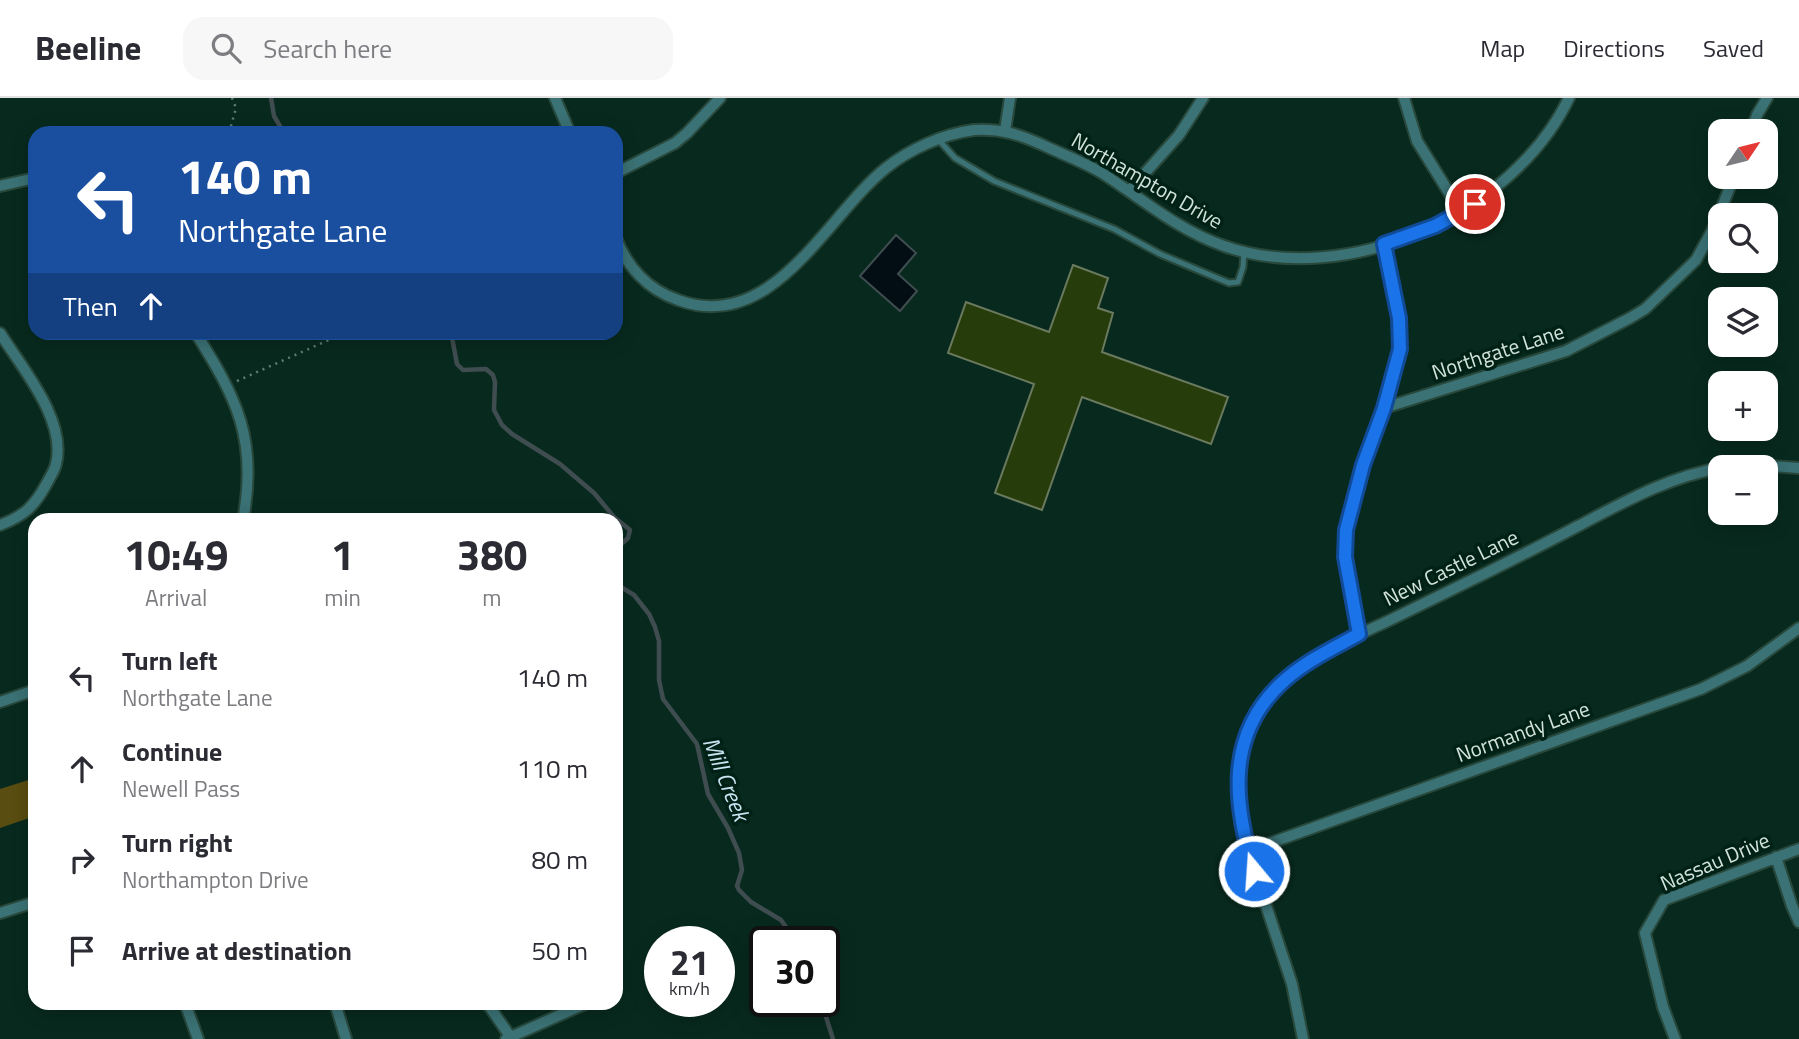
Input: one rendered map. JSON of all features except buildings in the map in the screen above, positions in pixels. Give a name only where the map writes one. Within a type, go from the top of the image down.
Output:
[{"type":"street","points":[[555,98],[567,126]]},
{"type":"street","points":[[623,169],[675,143],[720,98]]},
{"type":"street","points":[[1005,131],[1010,98]]},
{"type":"street","points":[[1129,191],[1179,135],[1203,98]]},
{"type":"street","points":[[1404,98],[1417,141],[1461,212]]},
{"type":"street","name":"Northampton Drive","points":[[623,255],[648,285],[665,296],[704,306],[745,300],[781,278],[885,169],[938,139],[975,130],[1005,131],[1027,137],[1098,171],[1204,238],[1244,252],[1306,257],[1349,252],[1414,235],[1461,212],[1494,190],[1527,158],[1569,98]]},
{"type":"street","points":[[1756,119],[1768,98]]},
{"type":"street","points":[[0,186],[28,180]]},
{"type":"street","name":"Northgate Lane","points":[[1384,408],[1566,351],[1630,318],[1644,309],[1696,260],[1713,229],[1729,189]]},
{"type":"street","points":[[1359,634],[1345,557],[1346,530],[1363,465],[1397,365],[1401,333],[1384,244]]},
{"type":"street","points":[[0,333],[48,408],[58,438],[56,464],[40,497],[22,516],[0,525]]},
{"type":"street","points":[[200,340],[227,386],[244,429],[248,477],[244,513]]},
{"type":"street","points":[[1778,467],[1799,468]]},
{"type":"street","name":"New Castle Lane","points":[[1303,1039],[1292,984],[1241,822],[1237,785],[1239,766],[1249,728],[1265,703],[1285,680],[1316,657],[1359,634],[1650,489],[1708,471]]},
{"type":"street","name":"Normandy Lane","points":[[1248,851],[1701,689],[1747,666],[1799,628]]},
{"type":"street","points":[[0,702],[28,692]]},
{"type":"street","name":"Nassau Drive","points":[[1675,1039],[1663,1007],[1645,933],[1664,900],[1799,849]]},
{"type":"street","points":[[1776,857],[1798,918]]},
{"type":"street","points":[[0,914],[28,904]]},
{"type":"street","points":[[188,1010],[198,1039]]},
{"type":"street","points":[[337,1010],[346,1039]]},
{"type":"street","points":[[491,1010],[509,1038],[571,1010]]},
{"type":"lane","points":[[938,139],[955,158],[994,181],[1114,229],[1160,254],[1229,283],[1238,282],[1244,252]]},
{"type":"path","points":[[231,126],[236,108],[232,98]]},
{"type":"path","points":[[227,386],[330,340]]},
{"type":"shaded area","points":[[896,235],[916,253],[898,274],[917,291],[900,311],[860,276]]},
{"type":"shaded area","points":[[28,780],[28,818],[0,828],[0,789]]},
{"type":"waterway","name":"Mill Creek","points":[[271,98],[274,116],[280,126]]},
{"type":"waterway","name":"Mill Creek","points":[[452,340],[457,364],[463,370],[486,369],[493,375],[494,410],[502,425],[560,464],[594,493],[611,513]]},
{"type":"waterway","name":"Mill Creek","points":[[623,524],[630,530],[628,538],[623,543]]},
{"type":"waterway","name":"Mill Creek","points":[[623,588],[634,595],[649,614],[655,627],[659,641],[659,680],[663,699],[697,744],[708,794],[739,853],[742,870],[737,886],[751,902],[781,920],[785,926]]},
{"type":"waterway","name":"Mill Creek","points":[[826,1017],[833,1039]]},
{"type":"route","points":[[1254,871],[1244,839],[1237,785],[1249,728],[1271,694],[1285,680],[1316,657],[1359,634],[1345,557],[1346,530],[1351,504],[1384,408],[1400,349],[1399,318],[1384,244],[1435,226],[1475,204]]}]
